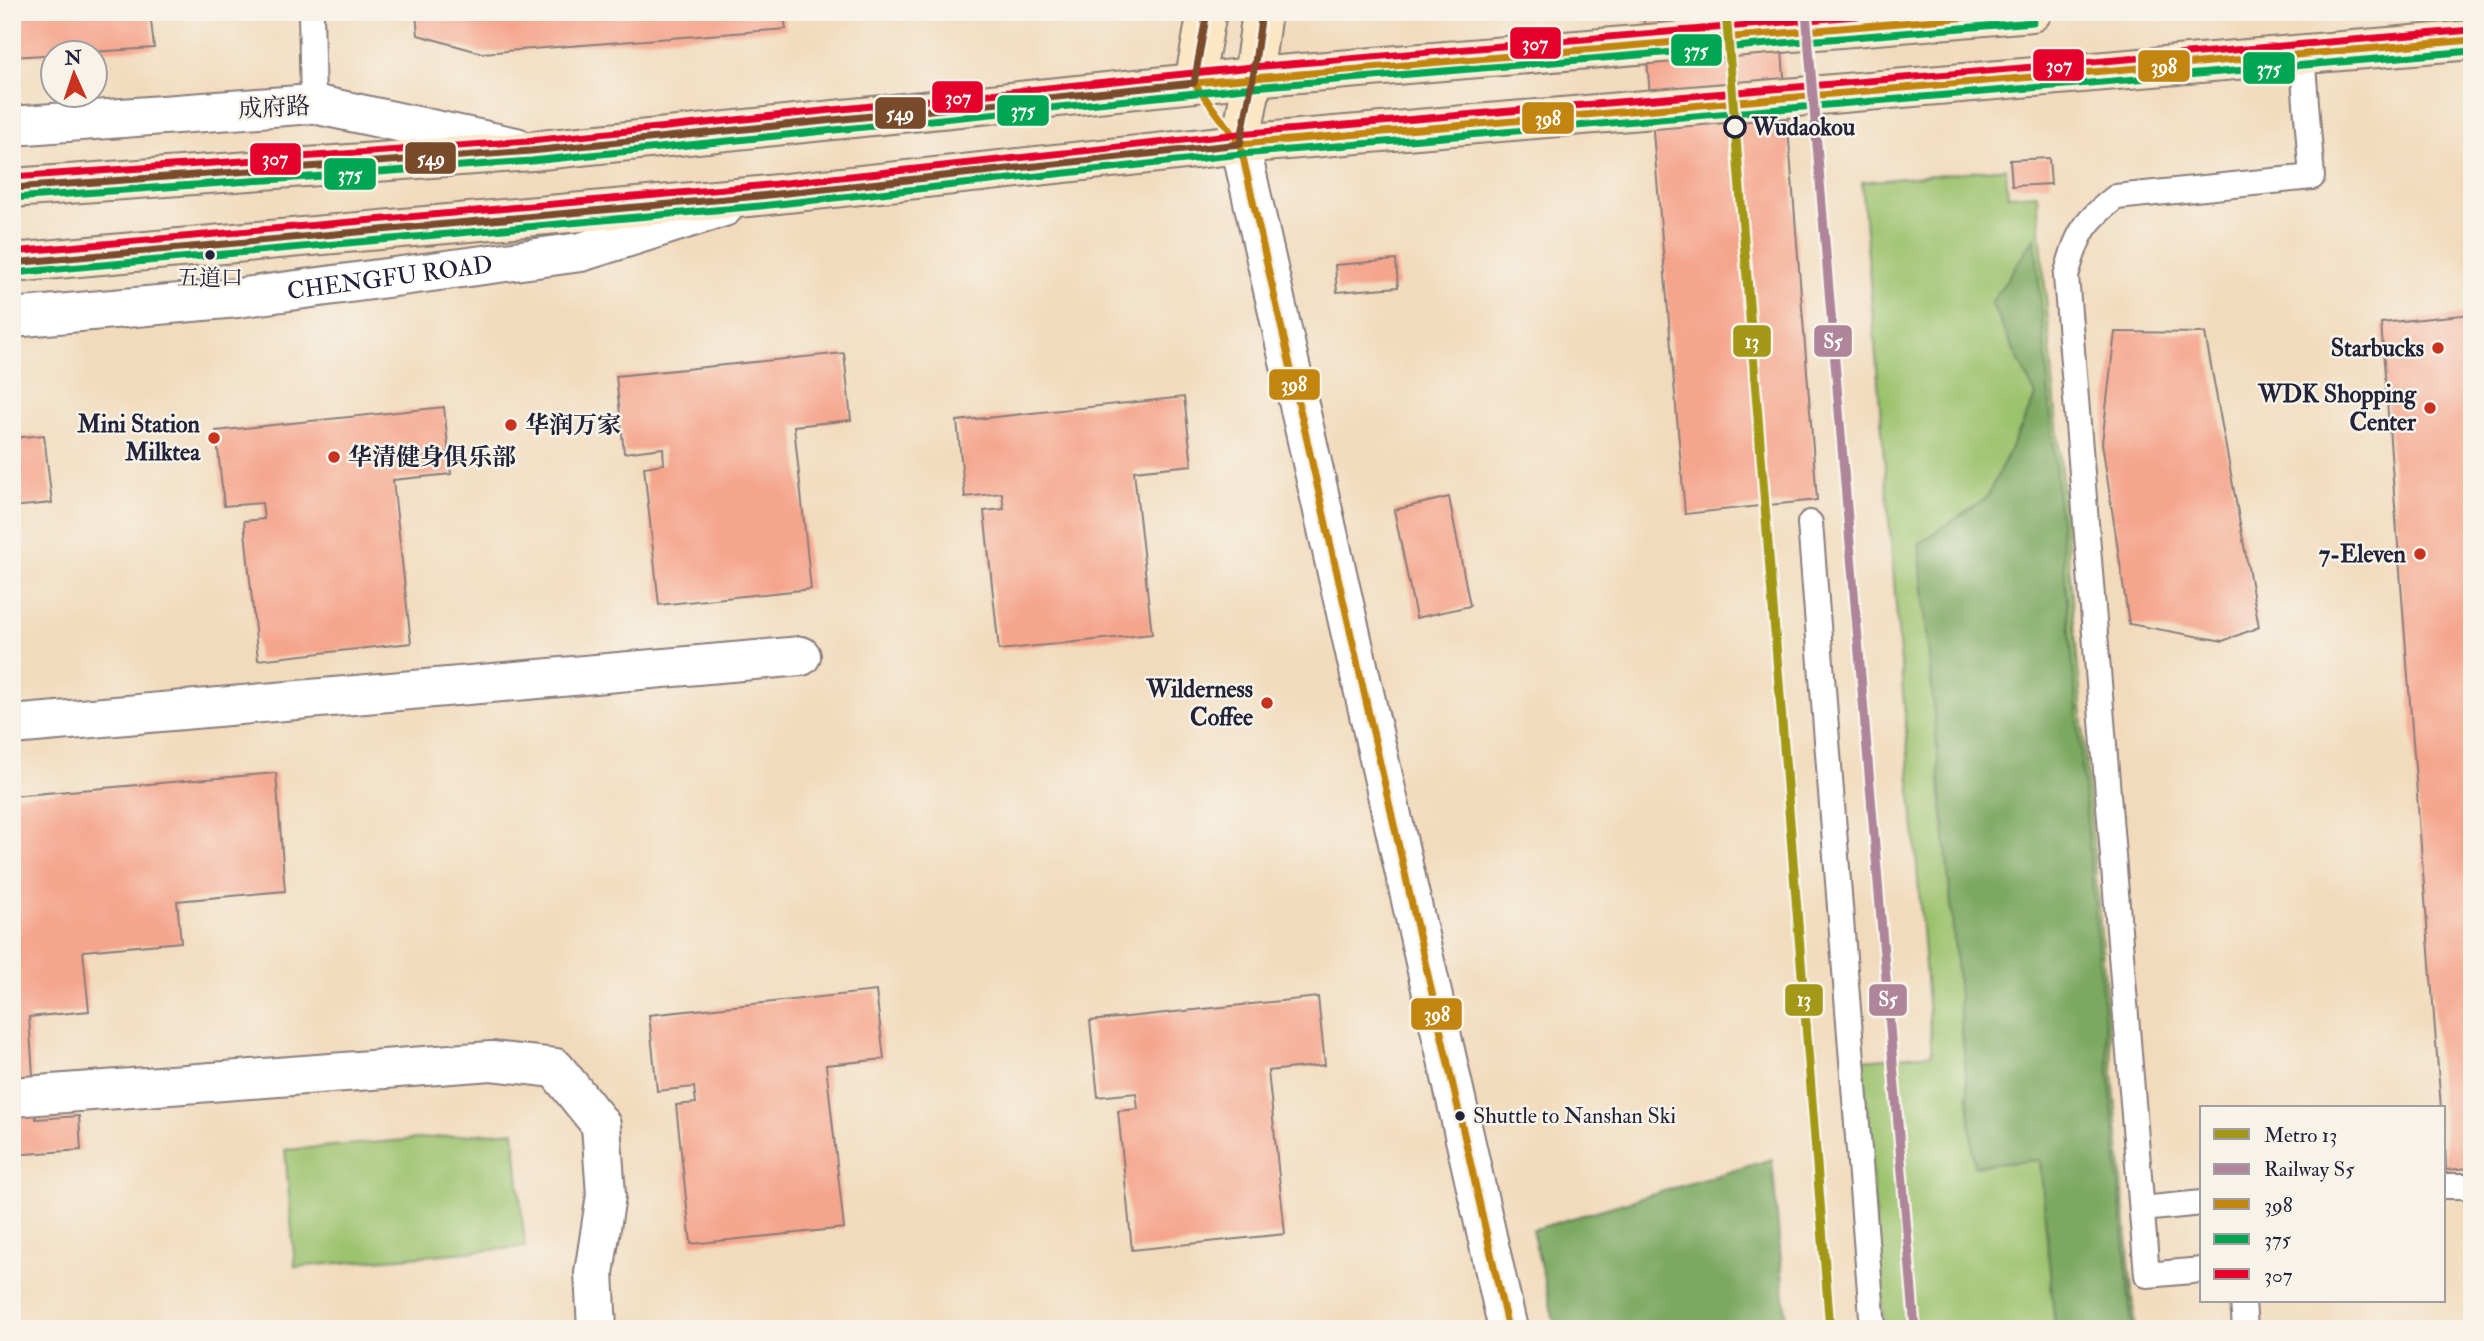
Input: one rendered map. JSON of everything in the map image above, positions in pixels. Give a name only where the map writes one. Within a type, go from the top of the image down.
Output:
[{"type":"main road","points":[[1207,12],[1194,83],[1240,144]]},
{"type":"main road","points":[[1240,144],[1262,12]]},
{"type":"main road","points":[[12,188],[531,151],[1253,77],[2032,12]]},
{"type":"main road","name":"CHENGFU ROAD","points":[[12,263],[759,196],[1240,144],[2472,40]]},
{"type":"street","name":"成府路","points":[[12,126],[313,104],[531,151]]},
{"type":"street","points":[[1240,144],[1508,1329]]},
{"type":"street","name":"CHENGFU ROAD","points":[[12,318],[237,298],[581,252],[759,196]]},
{"type":"street","points":[[12,725],[801,656]]},
{"type":"street","points":[[12,1097],[491,1061],[555,1068],[601,1125],[606,1195],[594,1273],[597,1329]]},
{"type":"lane","points":[[311,12],[313,104]]},
{"type":"lane","points":[[2200,1270],[2147,1275],[2066,276],[2076,240],[2095,213],[2116,197],[2312,177],[2302,54]]},
{"type":"lane","points":[[1810,523],[1873,1329]]},
{"type":"lane","points":[[2446,1186],[2472,1186]]},
{"type":"lane","points":[[2142,1209],[2200,1203]]},
{"type":"lane","points":[[2243,1302],[2245,1329]]},
{"type":"green space","points":[[2006,168],[2008,196],[2037,194],[2135,1329],[1884,1329],[1862,1060],[1932,1054],[1862,182]]},
{"type":"green space","points":[[2035,237],[2132,1329],[2055,1329],[2040,1160],[1974,1166],[1919,544],[1987,497],[2036,396],[1991,303]]},
{"type":"green space","points":[[514,1131],[525,1247],[295,1267],[285,1150]]},
{"type":"green space","points":[[1772,1159],[1787,1329],[1556,1329],[1532,1230]]},
{"type":"building","points":[[12,12],[150,12],[154,48],[108,51],[108,38],[38,38],[38,55],[12,57]]},
{"type":"building","points":[[416,12],[783,12],[786,29],[482,53],[418,35]]},
{"type":"building","points":[[1643,12],[1779,12],[1817,500],[1685,514]]},
{"type":"building","points":[[2049,158],[2051,184],[2012,186],[2010,160]]},
{"type":"building","points":[[1396,260],[1398,287],[1337,292],[1335,265]]},
{"type":"building","points":[[2472,314],[2472,1168],[2446,1170],[2446,1106],[2441,1106],[2381,323]]},
{"type":"building","points":[[2115,332],[2205,333],[2259,627],[2223,641],[2129,624],[2102,443]]},
{"type":"building","points":[[844,353],[851,420],[794,426],[811,589],[659,605],[644,467],[664,464],[663,448],[624,453],[616,376]]},
{"type":"building","points":[[1184,397],[1192,465],[1134,471],[1152,634],[999,650],[984,511],[1004,509],[1002,493],[965,497],[957,421]]},
{"type":"building","points":[[444,407],[451,474],[393,480],[411,643],[258,660],[244,521],[264,519],[262,503],[224,506],[216,431]]},
{"type":"building","points":[[44,435],[52,503],[12,507],[12,438]]},
{"type":"building","points":[[1449,497],[1470,606],[1416,618],[1394,510]]},
{"type":"building","points":[[276,773],[285,891],[177,901],[181,942],[83,951],[89,1011],[29,1017],[36,1119],[79,1116],[81,1150],[12,1155],[12,1116],[17,1116],[12,1047],[12,796]]},
{"type":"building","points":[[876,991],[884,1059],[826,1065],[844,1228],[691,1244],[676,1105],[696,1103],[694,1087],[657,1091],[649,1015]]},
{"type":"building","points":[[1318,997],[1325,1065],[1268,1071],[1285,1234],[1132,1250],[1118,1111],[1138,1109],[1136,1093],[1098,1097],[1090,1021]]},
{"type":"metro line","name":"13","points":[[1726,12],[1830,1329]]},
{"type":"rail line","name":"S5","points":[[1806,12],[1915,1329]]},
{"type":"transit line","name":"549","points":[[12,188],[531,151],[1194,83],[1207,12]]},
{"type":"transit line","name":"549","points":[[12,263],[759,196],[1240,144],[1262,12]]},
{"type":"transit line","name":"307","points":[[12,177],[530,141],[1252,67],[1903,12]]},
{"type":"transit line","name":"398","points":[[1194,83],[2029,12]]},
{"type":"transit line","name":"375","points":[[13,198],[532,161],[1254,87],[2033,22]]},
{"type":"transit line","name":"307","points":[[12,252],[758,186],[1239,134],[2471,30]]},
{"type":"transit line","name":"398","points":[[1240,144],[2472,40]]},
{"type":"transit line","name":"375","points":[[13,273],[760,206],[1241,154],[2472,51]]},
{"type":"transit line","name":"398","points":[[1194,83],[1240,144],[1508,1329]]},
{"type":"place","name":"Wudaokou","points":[[1735,127]]},
{"type":"place","name":"五道口","points":[[210,255]]},
{"type":"place","name":"Starbucks","points":[[2438,348]]},
{"type":"place","name":"WDK Shopping Center","points":[[2430,408]]},
{"type":"place","name":"华润万家","points":[[511,425]]},
{"type":"place","name":"Mini Station Milktea","points":[[214,438]]},
{"type":"place","name":"华清健身俱乐部","points":[[334,457]]},
{"type":"place","name":"7-Eleven","points":[[2420,554]]},
{"type":"place","name":"Wilderness Coffee","points":[[1267,703]]},
{"type":"place","name":"Shuttle to Nanshan Ski","points":[[1460,1116]]}]
